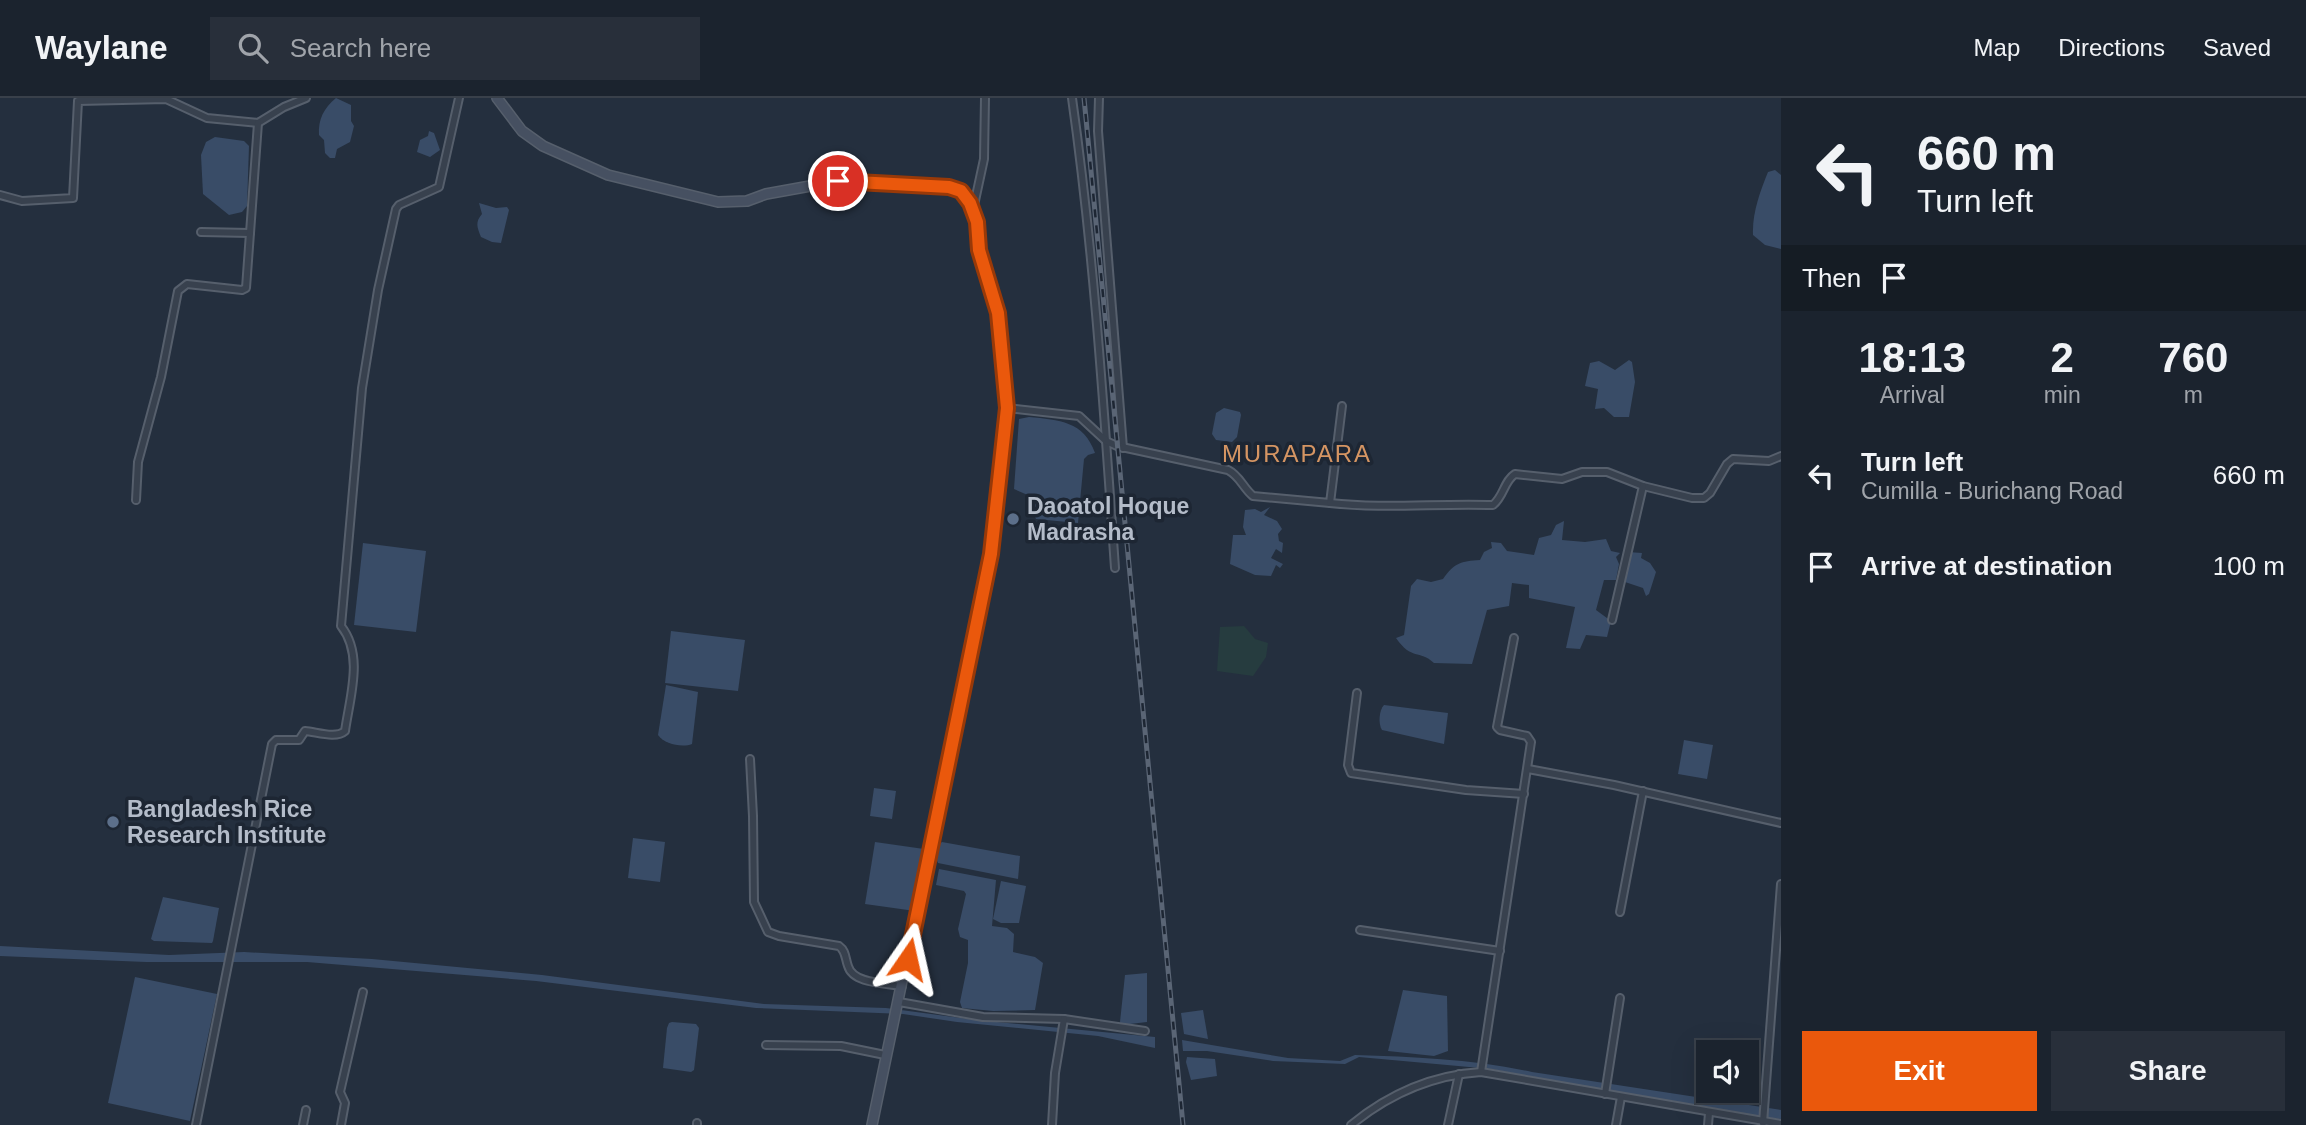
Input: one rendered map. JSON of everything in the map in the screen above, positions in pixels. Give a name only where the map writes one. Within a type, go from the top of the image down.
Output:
[{"type":"main road","points":[[496,98],[522,131],[543,146],[608,175],[718,202],[747,201],[766,194],[838,181],[949,187],[961,191],[973,210],[977,222],[979,250],[998,313],[1007,408],[991,554],[872,1125]]},
{"type":"street","points":[[0,195],[22,201],[73,198],[78,99],[166,99],[207,118],[258,123],[284,107],[306,98]]},
{"type":"street","points":[[195,1125],[272,744],[276,740],[299,740],[305,731],[336,735],[345,730],[355,661],[351,643],[341,626],[362,388],[376,302],[396,209],[399,205],[439,187],[459,98]]},
{"type":"street","points":[[973,210],[984,159],[985,98]]},
{"type":"street","points":[[1072,98],[1080,157],[1106,440],[1115,568]]},
{"type":"street","points":[[1099,98],[1098,131],[1123,448]]},
{"type":"street","points":[[136,500],[138,463],[161,377],[178,291],[187,284],[242,290],[246,288],[258,123]]},
{"type":"street","points":[[201,232],[250,233]]},
{"type":"street","points":[[1330,503],[1342,406]]},
{"type":"street","points":[[1007,408],[1079,416],[1106,440],[1123,448],[1228,470],[1234,473],[1244,489],[1253,496],[1330,503],[1395,507],[1421,504],[1493,505],[1500,499],[1514,474],[1562,479],[1582,471],[1606,472],[1643,486],[1692,498],[1704,498],[1733,459],[1769,461],[1781,456]]},
{"type":"street","points":[[1612,620],[1643,486]]},
{"type":"street","points":[[1481,1072],[1531,739],[1526,735],[1497,727],[1514,638]]},
{"type":"street","points":[[1357,693],[1348,765],[1350,773],[1466,790],[1524,794]]},
{"type":"street","points":[[750,760],[754,902],[768,932],[839,946],[843,948],[848,967],[855,976],[902,986]]},
{"type":"street","points":[[1528,769],[1643,791],[1781,823]]},
{"type":"street","points":[[1620,912],[1643,791]]},
{"type":"street","points":[[1763,1123],[1781,884]]},
{"type":"street","points":[[1360,930],[1500,951]]},
{"type":"street","points":[[341,1125],[345,1103],[341,1092],[363,992]]},
{"type":"street","points":[[1605,1094],[1620,998]]},
{"type":"street","points":[[899,1002],[983,1017],[1145,1031]]},
{"type":"street","points":[[1052,1125],[1055,1073],[1064,1022]]},
{"type":"street","points":[[766,1045],[841,1046],[885,1055]]},
{"type":"street","points":[[1351,1125],[1392,1096],[1459,1074],[1481,1072],[1781,1124]]},
{"type":"street","points":[[1448,1125],[1459,1074]]},
{"type":"street","points":[[1616,1125],[1621,1097]]},
{"type":"street","points":[[303,1125],[306,1110]]},
{"type":"street","points":[[1708,1125],[1709,1113]]},
{"type":"green space","points":[[1244,626],[1255,639],[1268,643],[1266,657],[1253,676],[1217,671],[1220,627]]},
{"type":"water","points":[[336,98],[351,105],[351,121],[354,126],[350,142],[337,149],[335,158],[330,158],[325,153],[324,140],[319,135],[319,129],[323,114]]},
{"type":"water","points":[[429,131],[434,133],[440,150],[430,157],[417,152],[420,140],[428,136]]},
{"type":"water","points":[[215,137],[244,141],[249,146],[247,206],[242,212],[229,215],[203,194],[201,155],[206,142]]},
{"type":"water","points":[[1775,170],[1781,175],[1781,249],[1765,245],[1753,235],[1759,195],[1768,172]]},
{"type":"water","points":[[479,203],[496,208],[507,207],[509,210],[501,243],[481,237],[477,225],[482,214]]},
{"type":"water","points":[[1629,360],[1632,362],[1635,382],[1629,417],[1614,417],[1604,408],[1595,409],[1598,389],[1585,386],[1590,363],[1599,361],[1615,370]]},
{"type":"water","points":[[1224,408],[1240,412],[1241,415],[1237,437],[1232,442],[1216,440],[1212,434],[1216,413]]},
{"type":"water","points":[[1029,417],[1069,424],[1084,434],[1090,442],[1095,453],[1084,459],[1078,523],[1036,519],[1030,496],[1014,489],[1019,419]]},
{"type":"water","points":[[1270,507],[1264,515],[1277,521],[1282,529],[1278,534],[1279,541],[1283,543],[1282,553],[1276,549],[1271,558],[1283,564],[1280,568],[1276,565],[1271,576],[1255,575],[1230,564],[1233,535],[1246,535],[1243,527],[1245,510],[1255,509],[1261,512]]},
{"type":"water","points":[[1564,521],[1562,540],[1585,542],[1606,539],[1611,551],[1620,553],[1616,557],[1619,564],[1616,580],[1604,580],[1596,610],[1611,621],[1607,637],[1586,635],[1580,649],[1566,648],[1575,607],[1529,598],[1529,585],[1512,583],[1509,606],[1487,610],[1472,664],[1434,663],[1407,650],[1396,638],[1404,635],[1411,586],[1417,579],[1431,582],[1443,579],[1458,564],[1480,560],[1484,552],[1492,548],[1491,542],[1501,543],[1507,551],[1534,555],[1539,538],[1551,535],[1556,525]]},
{"type":"water","points":[[363,543],[426,551],[416,632],[354,625]]},
{"type":"water","points":[[1628,552],[1642,553],[1641,558],[1650,563],[1656,572],[1646,596],[1643,588],[1622,581]]},
{"type":"water","points":[[671,631],[745,640],[738,691],[665,683]]},
{"type":"water","points":[[666,685],[698,692],[692,744],[674,744],[664,741],[658,735]]},
{"type":"water","points":[[1384,705],[1448,713],[1444,744],[1382,730],[1380,717]]},
{"type":"water","points":[[1684,740],[1713,745],[1707,779],[1678,774]]},
{"type":"water","points":[[874,788],[896,791],[892,819],[870,816]]},
{"type":"water","points":[[633,838],[665,842],[660,882],[628,878]]},
{"type":"water","points":[[875,842],[924,849],[915,911],[865,904]]},
{"type":"water","points":[[942,842],[1020,856],[1018,879],[938,863],[938,845]]},
{"type":"water","points":[[939,869],[996,880],[992,926],[1007,928],[1014,934],[1013,952],[1035,957],[1043,963],[1035,1010],[993,1011],[962,1008],[960,1002],[968,963],[968,940],[960,937],[958,929],[966,894],[964,891],[936,885]]},
{"type":"water","points":[[1001,881],[1026,886],[1019,923],[1001,923],[993,919]]},
{"type":"water","points":[[163,897],[219,908],[212,943],[151,939]]},
{"type":"water","points":[[0,946],[169,955],[244,952],[372,959],[542,975],[764,1004],[886,1008],[976,1020],[1155,1037],[1155,1048],[1098,1036],[903,1014],[756,1008],[536,981],[307,962],[146,962],[0,956]]},
{"type":"water","points":[[1147,973],[1147,1022],[1121,1025],[1125,975]]},
{"type":"water","points":[[135,977],[217,994],[190,1121],[108,1103]]},
{"type":"water","points":[[1403,990],[1447,996],[1448,1051],[1434,1056],[1388,1051]]},
{"type":"water","points":[[1203,1010],[1208,1039],[1184,1034],[1181,1013]]},
{"type":"water","points":[[672,1022],[696,1024],[699,1028],[694,1070],[691,1072],[663,1068],[667,1028]]},
{"type":"water","points":[[1182,1040],[1288,1058],[1340,1061],[1355,1055],[1466,1061],[1696,1097],[1696,1103],[1735,1103],[1781,1110],[1781,1119],[1723,1112],[1491,1069],[1359,1057],[1345,1064],[1273,1061],[1207,1051],[1183,1051]]},
{"type":"water","points":[[1187,1057],[1215,1059],[1217,1076],[1191,1080]]},
{"type":"railway","points":[[1084,98],[1183,1125]]},
{"type":"place","name":"Daoatol Hoque Madrasha","points":[[1013,519]]},
{"type":"place","name":"Bangladesh Rice Research Institute","points":[[113,822]]},
{"type":"district","name":"MURAPARA","points":[[1297,453]]},
{"type":"route","points":[[838,181],[949,187],[961,191],[970,203],[977,222],[979,250],[998,313],[1005,374],[1007,408],[991,554],[908,959]]}]
